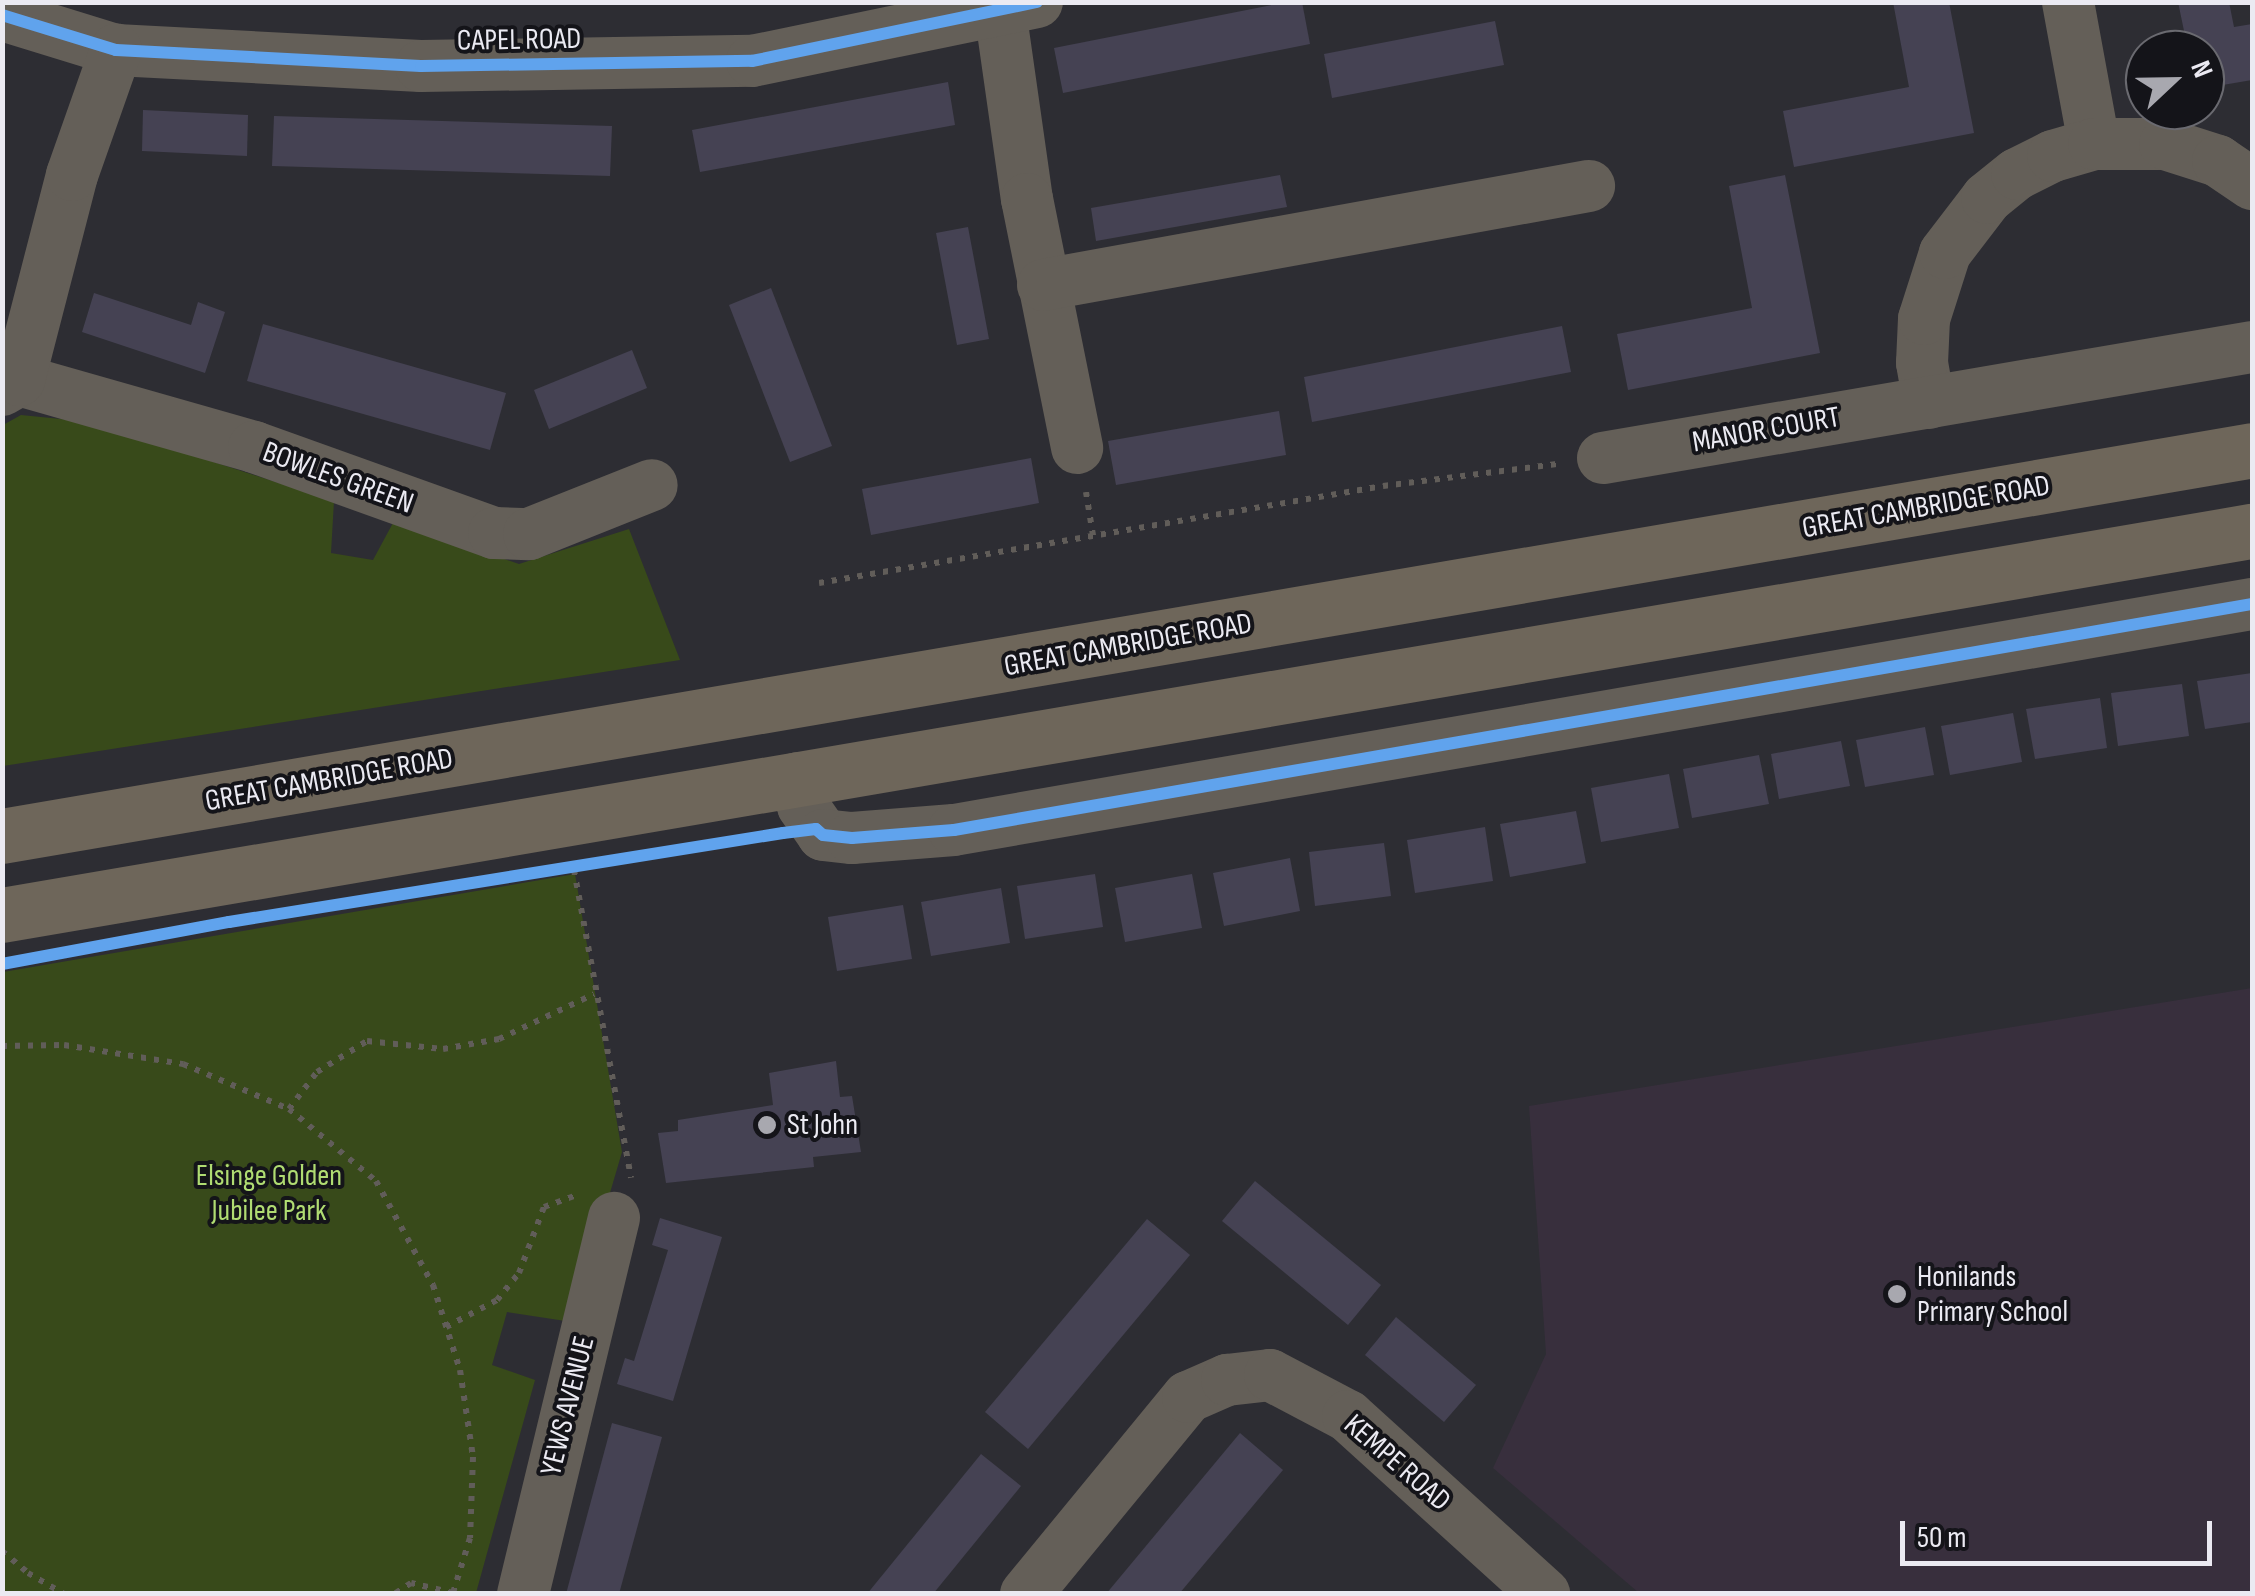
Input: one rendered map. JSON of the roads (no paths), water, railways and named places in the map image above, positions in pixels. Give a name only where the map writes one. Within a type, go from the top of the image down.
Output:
[{"type":"highway","name":"GREAT CAMBRIDGE ROAD","points":[[2,836],[2252,450]]},
{"type":"highway","points":[[2,915],[2252,531]]},
{"type":"street","points":[[2068,2],[2094,144]]},
{"type":"street","points":[[1018,6],[1043,285],[1077,448]]},
{"type":"street","name":"CAPEL ROAD","points":[[2,15],[116,50],[421,66],[752,61],[1018,6]]},
{"type":"street","name":"BOWLES GREEN","points":[[116,50],[72,176],[11,385],[254,448],[494,534],[529,534],[652,485]]},
{"type":"street","points":[[1929,402],[1922,363],[1924,319],[1945,253],[1987,198],[2017,174],[2053,156],[2094,144],[2165,144],[2218,161],[2252,184]]},
{"type":"street","points":[[1043,285],[1589,186]]},
{"type":"street","name":"MANOR COURT","points":[[1603,458],[2252,347]]},
{"type":"street","points":[[798,778],[803,806],[822,835],[852,838],[954,830],[2252,604]]},
{"type":"street","name":"YEWS AVENUE","points":[[523,1594],[610,1195]]},
{"type":"street","name":"KEMPE ROAD","points":[[1026,1594],[1188,1397],[1227,1380],[1270,1375],[1348,1416],[1544,1594]]},
{"type":"place","name":"St John","points":[[767,1125]]},
{"type":"place","name":"Honilands Primary School","points":[[1897,1294]]},
{"type":"park label","name":"Elsinge Golden Jubilee Park","points":[[269,1193]]}]
